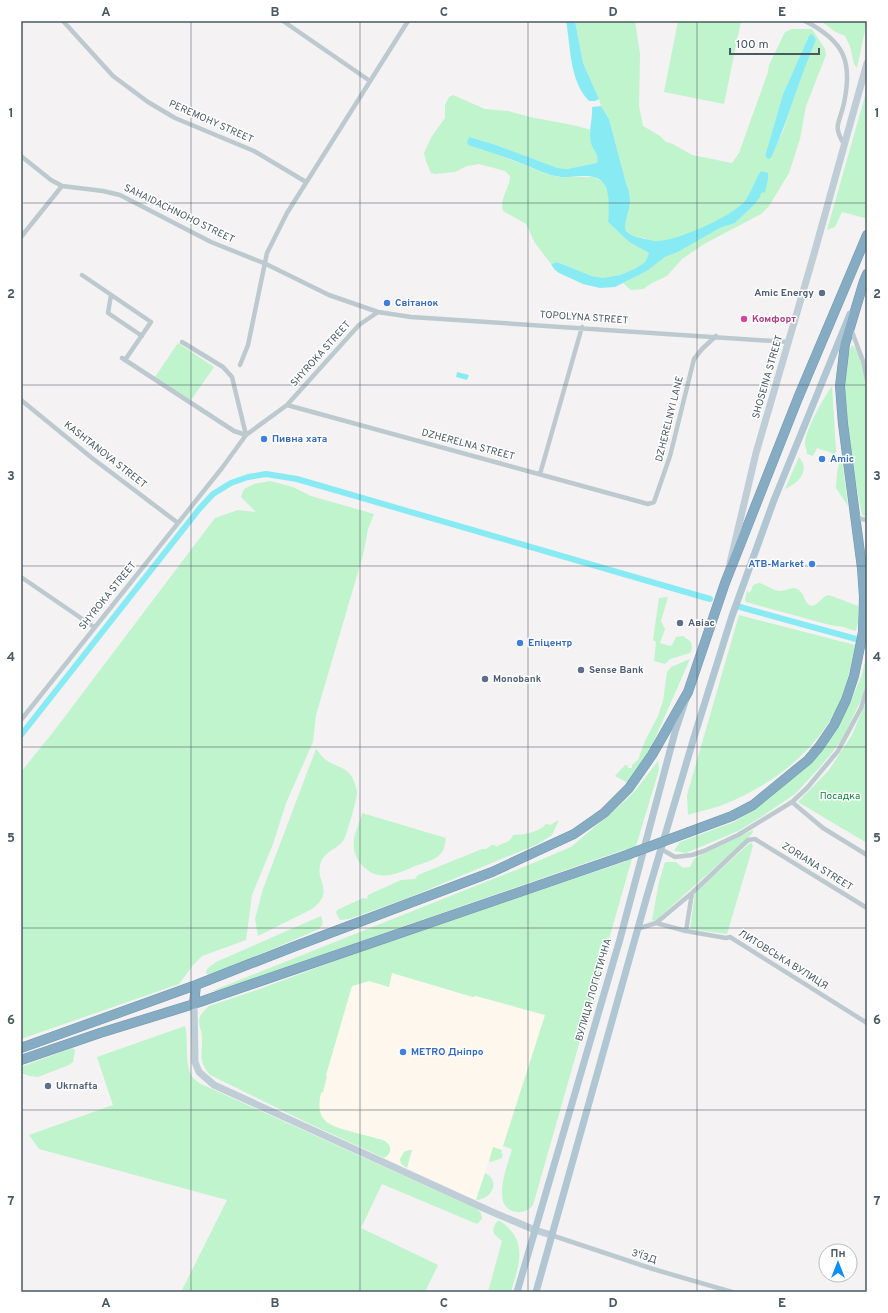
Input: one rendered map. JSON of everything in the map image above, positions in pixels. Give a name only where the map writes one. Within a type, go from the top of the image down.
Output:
[{"type":"highway","points":[[21,1048],[196,985],[293,946],[492,872],[574,834],[604,812],[629,788],[652,756],[688,692],[725,583],[798,398],[867,235]]},
{"type":"highway","points":[[21,1060],[100,1033],[194,1004],[624,856],[732,816],[753,805],[808,760],[834,725],[848,694],[854,676],[863,632],[864,597],[862,568],[854,514],[840,386],[845,344],[865,278]]},
{"type":"highway","points":[[194,1004],[196,985]]},
{"type":"main road","name":"SHOSEINA STREET","points":[[725,583],[756,453],[867,64]]},
{"type":"main road","points":[[536,1292],[637,929],[732,616],[774,500],[865,278]]},
{"type":"main road","name":"ВУЛИЦЯ ЛОГІСТИЧНА","points":[[517,1292],[620,939],[688,692]]},
{"type":"main road","points":[[194,1004],[195,1062],[199,1072],[211,1082],[407,1173],[535,1230],[552,1236]]},
{"type":"street","name":"PEREMOHY STREET","points":[[64,21],[113,76],[148,102],[175,118],[254,151],[306,182]]},
{"type":"street","points":[[283,21],[370,81]]},
{"type":"street","points":[[240,365],[248,345],[266,264],[267,253],[287,213],[408,21]]},
{"type":"street","points":[[805,21],[818,28],[832,39],[842,50],[848,77],[844,104],[837,126],[837,132],[844,144]]},
{"type":"street","name":"SAHAIDACHNOHO STREET","points":[[21,156],[51,180],[62,186],[103,191],[120,195],[211,242],[266,264]]},
{"type":"street","points":[[21,237],[62,186]]},
{"type":"street","points":[[266,264],[329,295],[378,312]]},
{"type":"street","points":[[82,275],[151,322],[124,359],[234,431],[246,435]]},
{"type":"street","points":[[111,295],[108,313],[142,336]]},
{"type":"street","name":"TOPOLYNA STREET","points":[[378,312],[412,317],[582,327],[788,342]]},
{"type":"street","name":"SHYROKA STREET","points":[[21,720],[222,468],[246,435],[287,404],[359,326],[378,312]]},
{"type":"street","points":[[540,474],[582,327]]},
{"type":"street","points":[[850,327],[863,361],[867,380]]},
{"type":"street","name":"DZHERELNYI LANE","points":[[643,503],[648,504],[654,502],[657,495],[670,456],[694,359],[716,336]]},
{"type":"street","points":[[182,342],[223,366],[232,377],[246,435]]},
{"type":"street","name":"KASHTANOVA STREET","points":[[21,400],[92,458],[178,523]]},
{"type":"street","name":"DZHERELNA STREET","points":[[287,404],[643,503]]},
{"type":"street","points":[[854,514],[861,519],[867,520]]},
{"type":"street","points":[[21,577],[94,628]]},
{"type":"street","points":[[661,849],[675,857],[692,855],[704,851],[738,834],[792,802],[807,788],[838,751],[861,708],[867,689]]},
{"type":"street","points":[[792,802],[823,828],[867,855]]},
{"type":"street","name":"ZORIANA STREET","points":[[692,893],[748,840],[755,839],[867,908]]},
{"type":"street","points":[[637,929],[656,923],[692,893]]},
{"type":"street","points":[[686,931],[692,893]]},
{"type":"street","name":"ЛИТОВСЬКА ВУЛИЦЯ","points":[[656,923],[686,931],[726,938],[730,937],[867,1023]]},
{"type":"street","name":"З'ЇЗД","points":[[552,1236],[653,1269],[732,1292]]},
{"type":"shaded area","points":[[392,973],[472,997],[476,996],[546,1016],[503,1146],[501,1153],[503,1156],[495,1161],[489,1161],[485,1173],[491,1179],[493,1187],[491,1194],[484,1199],[476,1200],[310,1124],[352,986],[369,981],[389,986]]},
{"type":"green space","points":[[575,21],[635,21],[640,54],[639,106],[643,126],[660,136],[666,142],[673,144],[692,155],[732,163],[739,153],[768,72],[769,65],[785,32],[792,29],[812,29],[825,49],[826,55],[806,106],[800,139],[789,173],[769,206],[761,214],[704,244],[682,259],[667,276],[643,289],[631,290],[623,283],[647,271],[665,257],[678,252],[720,228],[735,223],[755,204],[760,197],[755,183],[747,198],[735,210],[708,226],[675,238],[654,241],[630,235],[625,227],[630,205],[630,195],[609,119],[601,106],[583,63]],"holes":[[[808,38],[816,40],[805,65],[783,131],[771,157],[765,156],[783,94]]]},
{"type":"green space","points":[[678,21],[741,21],[724,104],[664,92]]},
{"type":"green space","points":[[821,21],[867,21],[857,68],[854,64],[850,46],[845,36],[834,31]]},
{"type":"green space","points":[[867,89],[867,215],[865,218],[842,212],[835,227],[827,230]]},
{"type":"green space","points":[[453,95],[485,109],[508,111],[591,130],[591,141],[599,159],[598,163],[567,169],[558,168],[471,137],[467,140],[480,149],[547,174],[559,177],[594,177],[604,183],[608,194],[610,211],[608,222],[629,242],[649,253],[645,262],[620,275],[603,278],[592,276],[557,262],[551,264],[535,243],[526,224],[503,211],[502,202],[510,181],[510,176],[505,171],[479,164],[467,166],[455,172],[431,173],[424,153],[432,136],[445,118],[445,105],[449,97]]},
{"type":"green space","points":[[178,343],[214,367],[191,400],[155,377]]},
{"type":"green space","points":[[852,345],[857,349],[859,354],[867,390],[866,517],[862,515],[851,453],[845,403],[847,360]]},
{"type":"green space","points":[[832,386],[836,451],[833,459],[828,463],[832,453],[817,448],[813,456],[807,454],[805,445],[811,424]]},
{"type":"green space","points":[[841,453],[848,506],[836,488]]},
{"type":"green space","points":[[799,457],[804,467],[803,472],[798,480],[785,489]]},
{"type":"green space","points":[[270,481],[293,487],[311,496],[374,514],[368,529],[363,555],[316,715],[313,742],[286,803],[273,844],[252,895],[246,940],[202,956],[193,965],[179,984],[21,1039],[21,772],[54,731],[215,518],[238,510],[256,512],[241,497],[244,489],[254,484]]},
{"type":"green space","points":[[759,583],[779,591],[792,588],[797,589],[802,593],[807,603],[811,606],[829,595],[858,606],[858,622],[856,631],[746,602],[747,590],[748,593],[751,591],[753,585]]},
{"type":"green space","points":[[668,597],[661,621],[665,629],[660,643],[670,646],[676,637],[683,636],[691,642],[692,649],[690,653],[670,659],[665,664],[654,661],[656,642],[653,640],[659,598]]},
{"type":"green space","points":[[739,615],[855,645],[848,675],[839,704],[830,721],[819,737],[806,751],[760,787],[720,806],[688,815],[687,795]]},
{"type":"green space","points":[[867,655],[867,687],[842,740],[821,766],[795,794],[738,831],[686,853],[674,851],[680,842],[734,822],[758,807],[812,761],[832,736],[851,701],[861,677]]},
{"type":"green space","points":[[690,659],[645,761],[628,783],[615,776],[625,765],[628,766],[628,768],[632,768],[632,765],[638,760],[645,741],[658,716],[663,701],[667,672],[671,667]]},
{"type":"green space","name":"Посадка","points":[[867,699],[867,843],[798,802],[829,770],[852,735]]},
{"type":"green space","points":[[316,749],[327,760],[348,772],[354,781],[357,794],[349,826],[343,841],[324,857],[320,865],[319,871],[324,892],[319,903],[312,909],[258,936],[255,919],[263,889]]},
{"type":"green space","points":[[658,761],[659,770],[629,869],[533,1205],[528,1210],[524,1212],[517,1212],[509,1209],[504,1203],[502,1185],[512,1149],[503,1146],[545,1015],[476,996],[473,997],[392,973],[389,987],[369,981],[352,986],[326,1075],[323,1092],[321,1093],[321,1115],[324,1120],[334,1126],[386,1142],[390,1146],[390,1151],[384,1158],[210,1075],[206,1070],[202,1061],[202,1035],[199,1019],[209,1006],[257,990],[386,942],[627,861],[626,849],[217,991],[212,991],[571,847],[635,791]]},
{"type":"green space","points":[[362,813],[446,838],[444,849],[433,859],[400,872],[386,875],[373,873],[360,863],[354,849],[355,837]]},
{"type":"green space","points":[[559,820],[552,835],[538,844],[405,899],[349,919],[340,920],[336,913],[337,910],[363,898],[367,899],[368,895],[401,880],[415,879],[418,875],[482,849],[486,849],[492,845],[495,845],[496,847],[510,840],[513,835],[531,832],[540,829],[546,824],[551,825]]},
{"type":"green space","points":[[753,830],[750,836],[655,921],[652,920],[659,882],[665,862],[676,862],[683,868],[690,867],[694,859],[697,857]]},
{"type":"green space","points":[[751,842],[753,846],[727,934],[690,929],[695,893]]},
{"type":"green space","points":[[321,916],[323,924],[319,929],[231,967],[208,975],[206,973],[207,969],[216,962]]},
{"type":"green space","points":[[185,1026],[188,1065],[193,1078],[201,1084],[477,1209],[481,1213],[482,1219],[477,1224],[382,1184],[361,1228],[438,1265],[425,1292],[181,1292],[227,1200],[39,1149],[29,1135],[113,1105],[97,1057]]},
{"type":"green space","points":[[72,1048],[75,1050],[73,1062],[69,1065],[38,1077],[21,1073],[21,1067]]},
{"type":"green space","points":[[493,1147],[502,1150],[501,1153],[503,1154],[502,1158],[491,1162],[489,1161]]},
{"type":"green space","points":[[412,1150],[407,1168],[401,1164],[400,1159],[404,1152]]},
{"type":"green space","points":[[485,1173],[490,1176],[493,1181],[492,1190],[486,1197],[476,1200]]},
{"type":"green space","points":[[497,1221],[500,1221],[509,1229],[515,1237],[518,1245],[519,1263],[511,1292],[488,1292],[502,1241],[494,1234],[493,1229]]},
{"type":"water","points":[[566,21],[575,21],[583,63],[599,99],[595,101],[589,101],[582,93],[574,74]]},
{"type":"water","points":[[812,34],[816,40],[804,69],[789,114],[771,158],[768,159],[765,156],[783,94],[808,38]]},
{"type":"water","points":[[601,106],[609,119],[630,195],[630,205],[625,227],[626,231],[633,236],[654,241],[664,240],[675,238],[714,222],[743,203],[749,195],[761,171],[768,173],[765,192],[761,193],[755,204],[735,223],[720,228],[678,252],[665,257],[647,271],[615,287],[600,288],[583,284],[559,273],[551,264],[557,262],[592,276],[603,278],[620,275],[645,262],[649,253],[629,242],[608,222],[608,197],[606,188],[600,180],[590,176],[561,177],[550,175],[468,145],[467,140],[470,137],[493,144],[558,168],[567,169],[597,163],[597,155],[591,143],[590,130],[592,107]]},
{"type":"water","points":[[457,372],[469,375],[467,380],[456,377]]},
{"type":"waterway","points":[[21,735],[200,508],[213,494],[231,483],[248,477],[266,474],[297,479],[710,599]]},
{"type":"waterway","points":[[740,607],[867,642]]},
{"type":"place","name":"Amic Energy","points":[[822,293]]},
{"type":"place","name":"Світанок","points":[[387,303]]},
{"type":"place","name":"Комфорт","points":[[744,319]]},
{"type":"place","name":"Пивна хата","points":[[264,439]]},
{"type":"place","name":"Amic","points":[[822,459]]},
{"type":"place","name":"ATB-Market","points":[[812,564]]},
{"type":"place","name":"Авіас","points":[[680,623]]},
{"type":"place","name":"Епіцентр","points":[[520,643]]},
{"type":"place","name":"Sense Bank","points":[[581,670]]},
{"type":"place","name":"Monobank","points":[[485,679]]},
{"type":"place","name":"METRO Дніпро","points":[[403,1052]]},
{"type":"place","name":"Ukrnafta","points":[[48,1086]]}]
